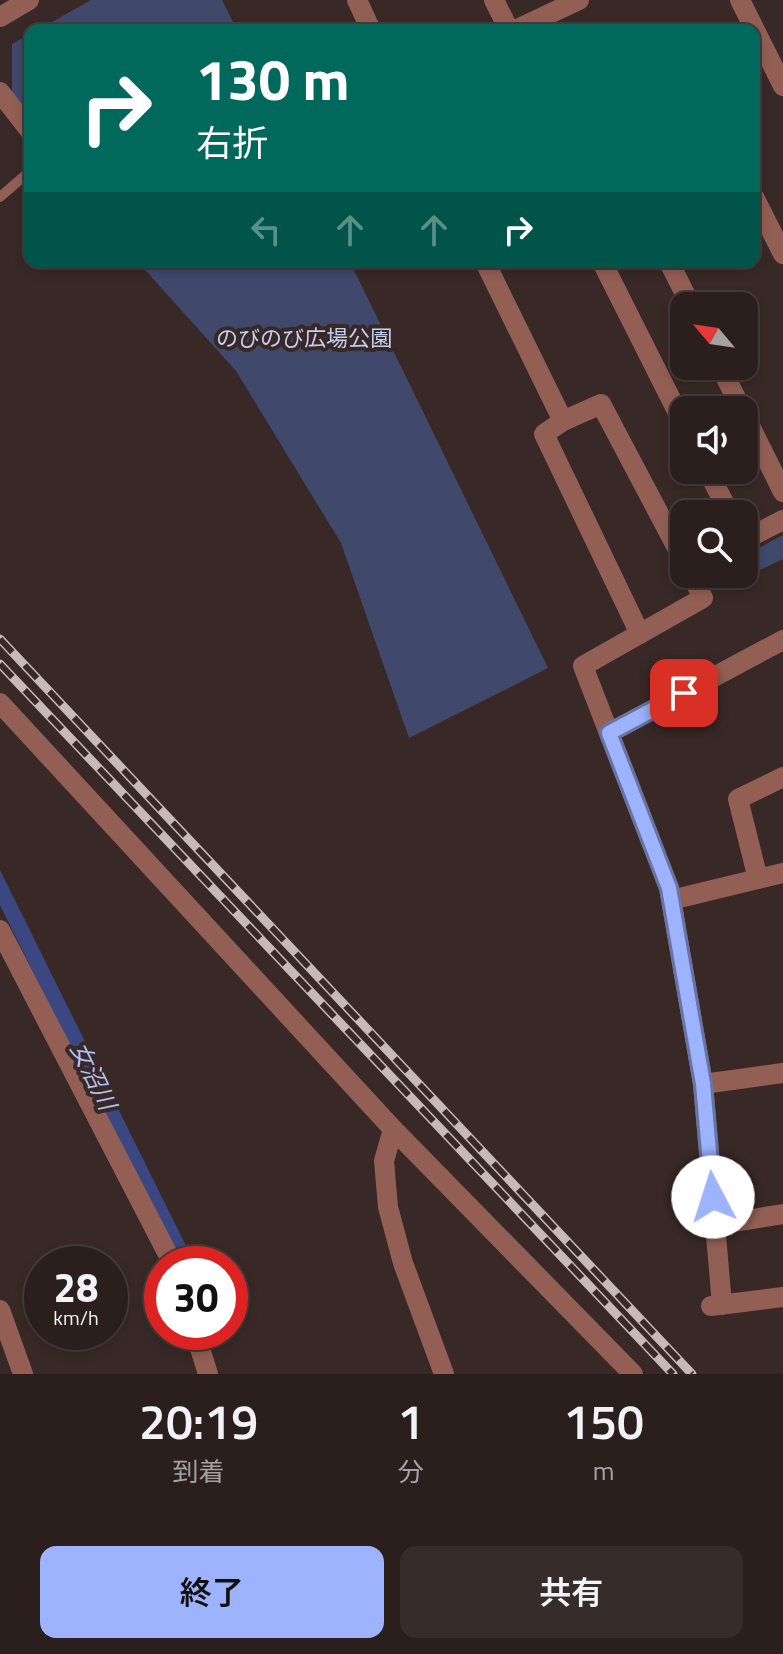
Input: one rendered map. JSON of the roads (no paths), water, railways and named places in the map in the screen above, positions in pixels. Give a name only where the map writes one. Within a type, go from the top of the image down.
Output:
[{"type":"street","points":[[0,17],[27,0]]},
{"type":"street","points":[[357,0],[368,24]]},
{"type":"street","points":[[494,0],[508,24]]},
{"type":"street","points":[[549,23],[579,0]]},
{"type":"street","points":[[740,0],[743,24]]},
{"type":"street","points":[[760,52],[783,86]]},
{"type":"street","points":[[0,92],[24,123]]},
{"type":"street","points":[[760,209],[783,254]]},
{"type":"street","points":[[488,268],[563,421]]},
{"type":"street","points":[[605,268],[670,397]]},
{"type":"street","points":[[672,268],[684,292]]},
{"type":"street","points":[[640,634],[544,434],[563,421],[601,404],[670,535]]},
{"type":"street","points":[[758,442],[783,492]]},
{"type":"street","points":[[758,533],[783,520]]},
{"type":"street","points":[[698,588],[703,598],[583,666],[669,888],[703,1084],[716,1225],[716,1305],[783,1297]]},
{"type":"street","points":[[609,733],[783,640]]},
{"type":"street","points":[[0,703],[393,1129],[633,1374]]},
{"type":"street","points":[[758,879],[738,799],[783,777]]},
{"type":"street","points":[[671,900],[783,873]]},
{"type":"street","points":[[0,930],[164,1246]]},
{"type":"street","points":[[703,1084],[783,1073]]},
{"type":"street","points":[[393,1129],[384,1161],[388,1207],[403,1263],[444,1374]]},
{"type":"street","points":[[716,1225],[783,1214]]},
{"type":"street","points":[[0,1310],[23,1374]]},
{"type":"street","points":[[201,1350],[208,1374]]},
{"type":"lane","points":[[0,197],[24,176]]},
{"type":"water","name":"女沼川","points":[[0,870],[186,1246],[168,1246],[0,905]]},
{"type":"railway","points":[[0,639],[692,1374]]},
{"type":"railway","points":[[0,664],[673,1374]]},
{"type":"park label","name":"のびのび広場公園","points":[[304,338]]}]
